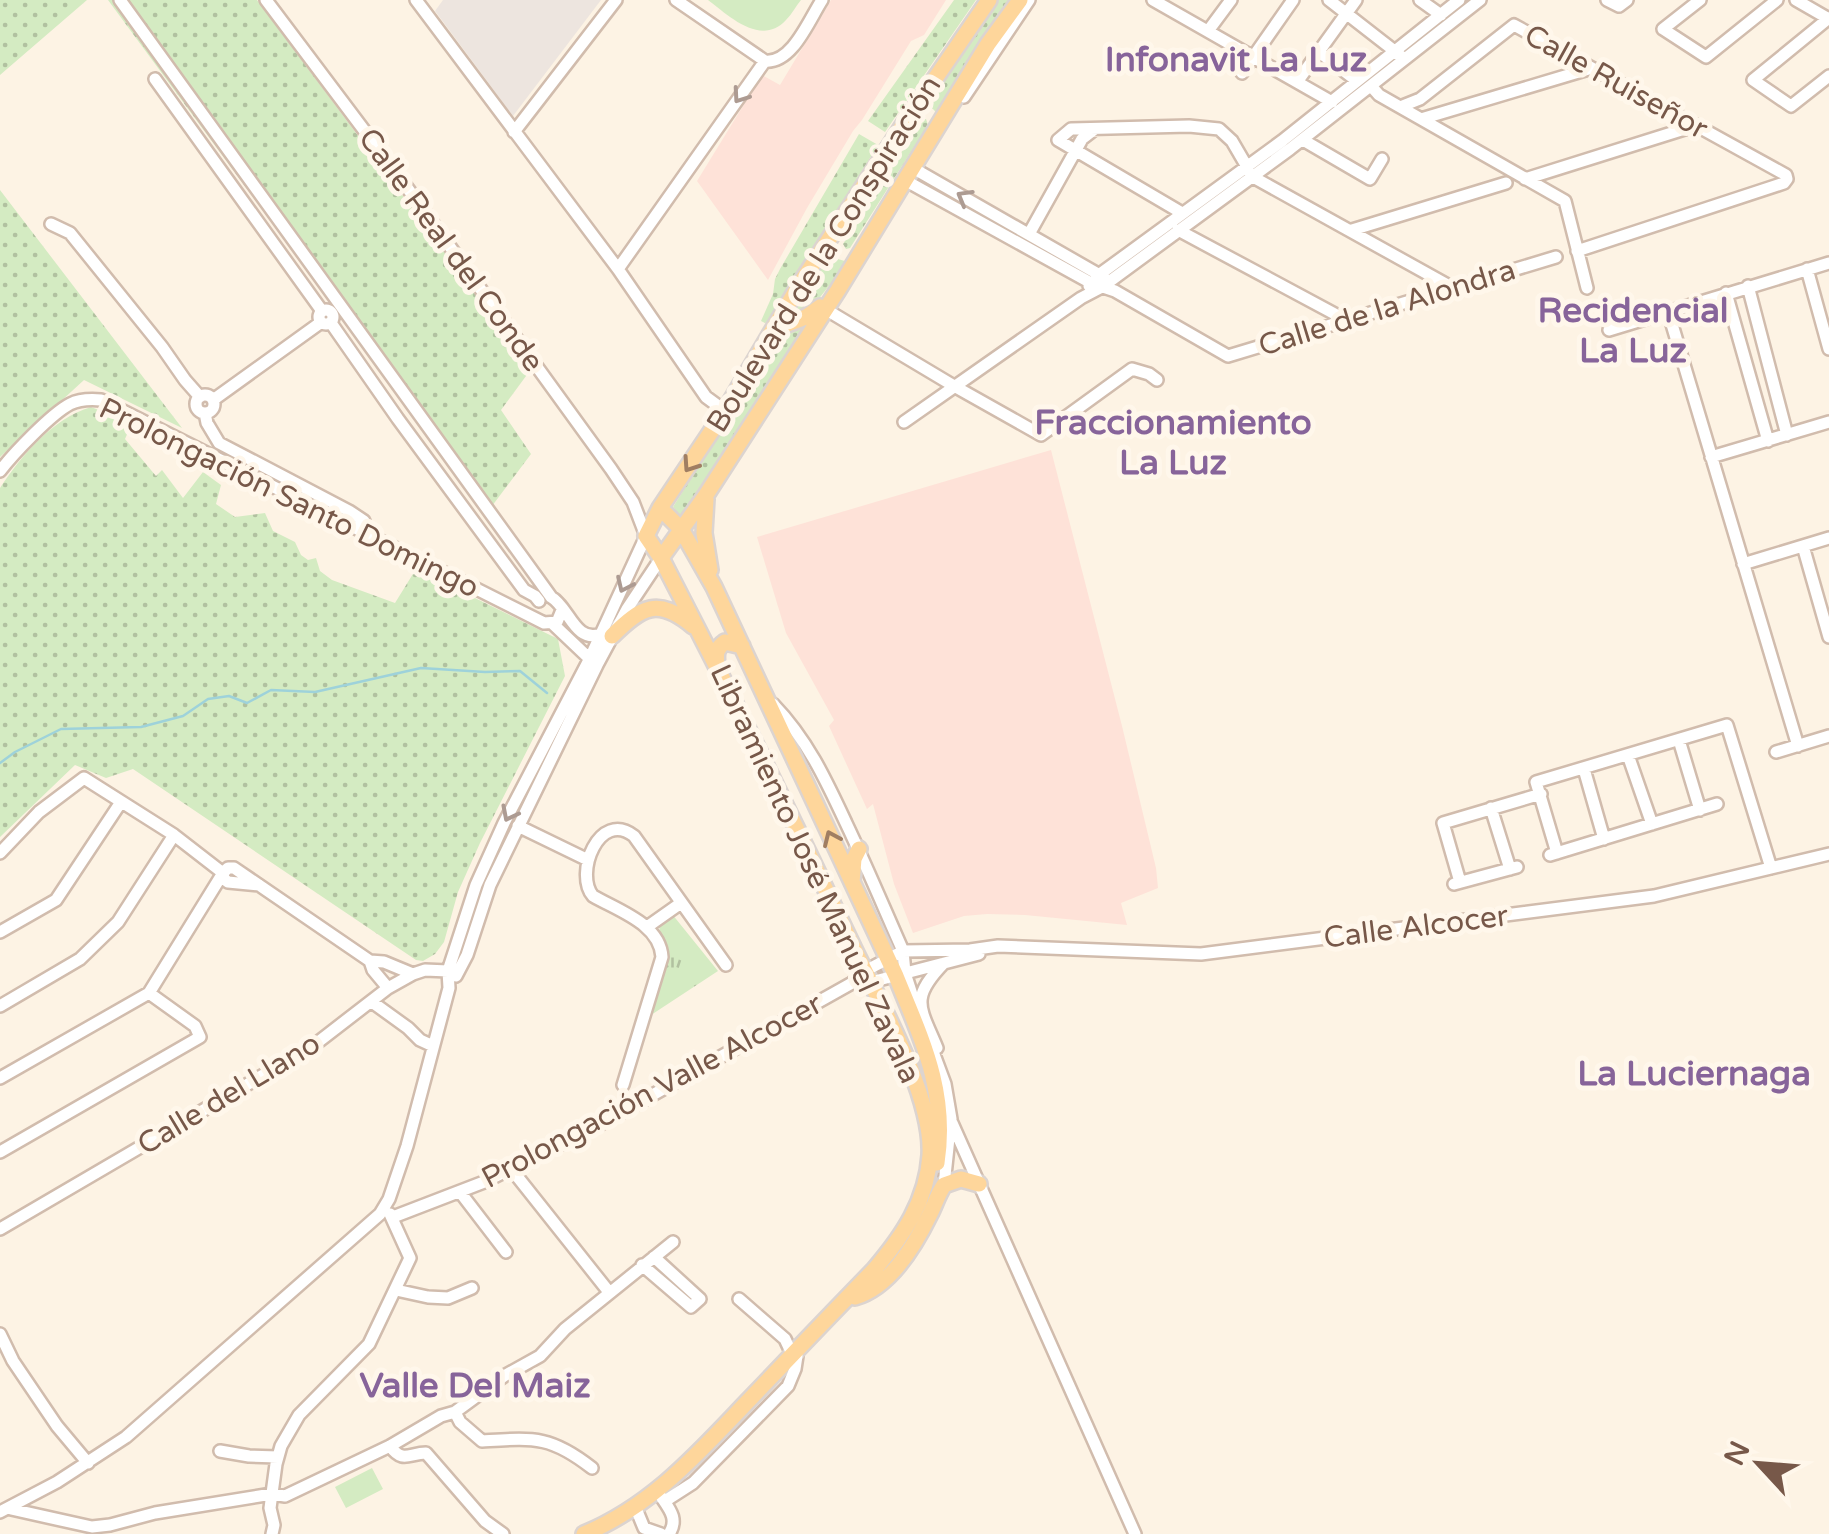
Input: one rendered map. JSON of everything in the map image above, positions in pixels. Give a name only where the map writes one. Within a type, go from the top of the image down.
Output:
[{"type":"main road","name":"Boulevard de la Conspiración","points":[[646,536],[800,284],[989,0]]},
{"type":"main road","name":"Boulevard de la Conspiración","points":[[661,558],[838,290],[845,256],[870,237],[988,44],[1020,0]]},
{"type":"main road","points":[[906,121],[922,112],[928,114],[932,118],[932,133]]},
{"type":"main road","points":[[834,235],[833,246],[845,256]]},
{"type":"main road","points":[[774,329],[806,317],[838,290]]},
{"type":"main road","points":[[706,494],[704,534],[714,587]]},
{"type":"main road","points":[[660,508],[681,528],[714,587]]},
{"type":"main road","name":"Libramiento José Manuel Zavala","points":[[597,1534],[662,1498],[874,1270],[900,1239],[915,1213],[930,1154],[917,1086],[863,979],[795,824],[700,632],[646,536]]},
{"type":"main road","name":"Libramiento José Manuel Zavala","points":[[584,1534],[658,1492],[856,1297],[904,1243],[921,1214],[935,1181],[942,1135],[931,1067],[895,954],[852,886],[714,587]]},
{"type":"main road","points":[[607,635],[637,613],[657,608],[675,613],[700,632]]},
{"type":"main road","points":[[717,668],[719,646],[725,642],[742,646]]},
{"type":"main road","points":[[852,886],[858,848]]},
{"type":"main road","points":[[856,1297],[868,1293],[900,1262],[923,1228],[944,1184],[960,1179],[978,1184]]},
{"type":"street","points":[[120,0],[542,601]]},
{"type":"street","name":"Calle Real del Conde","points":[[266,0],[403,182],[633,502],[646,536]]},
{"type":"street","points":[[416,0],[618,269],[706,397],[725,411]]},
{"type":"street","points":[[514,132],[616,0]]},
{"type":"street","points":[[676,0],[765,60],[774,62],[787,56],[822,0]]},
{"type":"street","points":[[870,237],[910,183],[1029,0]]},
{"type":"street","points":[[1154,0],[1169,4],[1208,31],[1332,102]]},
{"type":"street","points":[[1208,31],[1231,0]]},
{"type":"street","points":[[1242,73],[1293,0]]},
{"type":"street","points":[[1330,0],[1400,55]]},
{"type":"street","points":[[1296,82],[1356,0]]},
{"type":"street","points":[[1420,0],[1441,15]]},
{"type":"street","points":[[1103,283],[1182,212],[1303,140],[1371,86],[1460,0]]},
{"type":"street","points":[[904,422],[1178,230],[1358,81],[1480,0]]},
{"type":"street","points":[[1607,0],[1618,6],[1627,0]]},
{"type":"street","points":[[1700,0],[1663,30],[1706,57],[1777,0]]},
{"type":"street","points":[[1796,0],[1829,18],[1754,80],[1791,106],[1829,76]]},
{"type":"street","name":"Calle Ruiseñor","points":[[1400,107],[1420,99],[1514,25],[1786,175],[1784,183],[1577,251]]},
{"type":"street","points":[[1318,52],[1358,81]]},
{"type":"street","points":[[618,269],[765,60]]},
{"type":"street","points":[[1421,119],[1592,68]]},
{"type":"street","points":[[155,79],[324,319],[524,590],[542,601]]},
{"type":"street","points":[[1371,86],[1400,107],[1565,201],[1586,288]]},
{"type":"street","points":[[1525,178],[1694,126]]},
{"type":"street","points":[[1182,212],[1058,140],[1072,128],[1219,129],[1232,141],[1251,171],[1453,288]]},
{"type":"street","points":[[1029,234],[1082,139],[1095,129]]},
{"type":"street","points":[[1303,140],[1370,179],[1382,159]]},
{"type":"street","name":"Calle de la Alondra","points":[[918,170],[1006,228],[1228,356],[1556,256]]},
{"type":"street","name":"Calle de la Alondra","points":[[910,183],[1006,228],[1029,234],[1103,283]]},
{"type":"street","points":[[1352,230],[1506,184]]},
{"type":"street","points":[[51,224],[70,233],[184,380],[207,398]]},
{"type":"street","points":[[1178,230],[1346,320]]},
{"type":"street","points":[[1608,330],[1829,262]]},
{"type":"street","points":[[1807,269],[1824,312],[1829,349]]},
{"type":"street","points":[[1748,286],[1787,435]]},
{"type":"street","points":[[1726,294],[1768,440]]},
{"type":"street","points":[[824,309],[1041,435],[1132,370],[1157,380]]},
{"type":"street","points":[[1668,312],[1798,746]]},
{"type":"street","points":[[324,319],[207,398],[197,400],[198,409],[206,413],[207,423],[219,443],[350,511],[364,522],[367,535]]},
{"type":"street","name":"Prolongación Santo Domingo","points":[[0,471],[62,409],[74,402],[101,400],[516,611],[546,622],[593,662]]},
{"type":"street","points":[[1711,458],[1829,422]]},
{"type":"street","points":[[633,502],[660,508]]},
{"type":"street","points":[[5,1510],[88,1463],[126,1436],[363,1230],[384,1206],[407,1146],[476,885],[504,823],[607,635],[646,536]]},
{"type":"street","points":[[1743,564],[1827,539],[1829,555]]},
{"type":"street","points":[[1803,546],[1829,637]]},
{"type":"street","points":[[516,611],[542,601],[558,602],[587,636],[607,635],[661,558]]},
{"type":"street","points":[[516,611],[524,590]]},
{"type":"street","points":[[542,601],[535,614],[546,622],[560,618],[562,610]]},
{"type":"street","points":[[453,972],[467,954],[490,885],[593,662]]},
{"type":"street","points":[[767,698],[792,724],[816,759],[858,848],[895,954]]},
{"type":"street","points":[[1717,804],[1554,854],[1536,782],[1727,726],[1771,868]]},
{"type":"street","points":[[1776,752],[1829,736]]},
{"type":"street","points":[[1679,740],[1700,810]]},
{"type":"street","points":[[1628,755],[1652,824]]},
{"type":"street","points":[[1584,768],[1604,839]]},
{"type":"street","points":[[0,853],[39,812],[84,778],[174,835],[228,882],[259,884],[370,962],[388,988]]},
{"type":"street","points":[[1491,808],[1513,868],[1457,883],[1443,823],[1491,808],[1540,794]]},
{"type":"street","points":[[0,932],[56,900],[121,802]]},
{"type":"street","points":[[518,826],[588,860]]},
{"type":"street","points":[[623,1086],[662,957],[661,944],[648,928],[588,890],[588,860],[604,834],[609,830],[626,830],[634,836],[726,965]]},
{"type":"street","points":[[0,1006],[80,959],[118,922],[174,835]]},
{"type":"street","name":"Calle Alcocer","points":[[863,979],[895,954],[998,946],[1201,954],[1654,896],[1829,854]]},
{"type":"street","points":[[0,1078],[150,993],[222,873]]},
{"type":"street","points":[[648,928],[681,903]]},
{"type":"street","name":"Calle Alcocer","points":[[863,979],[978,955],[998,946]]},
{"type":"street","points":[[370,962],[384,962],[413,974]]},
{"type":"street","points":[[940,1067],[939,1054],[920,1005],[924,985],[944,963]]},
{"type":"street","name":"Calle del Llano","points":[[0,1229],[313,1046],[388,988],[425,970],[453,972]]},
{"type":"street","points":[[900,974],[945,1084],[950,1119],[944,1184]]},
{"type":"street","name":"Prolongación Valle Alcocer","points":[[394,1217],[512,1170],[599,1126],[863,979]]},
{"type":"street","points":[[0,1152],[200,1037],[195,1026],[150,993]]},
{"type":"street","points":[[372,1002],[433,1046]]},
{"type":"street","points":[[950,1119],[1135,1534]]},
{"type":"street","points":[[512,1170],[609,1292]]},
{"type":"street","points":[[460,1192],[506,1252]]},
{"type":"street","points":[[272,1534],[270,1508],[281,1446],[300,1415],[368,1344],[410,1258],[394,1217],[384,1206]]},
{"type":"street","points":[[5,1510],[92,1527],[272,1494],[285,1496],[455,1412],[504,1376],[540,1356],[565,1329],[673,1242]]},
{"type":"street","points":[[642,1266],[691,1307],[700,1299],[654,1257]]},
{"type":"street","points":[[396,1290],[448,1298],[472,1288]]},
{"type":"street","points":[[739,1299],[785,1338],[794,1355]]},
{"type":"street","points":[[2,1342],[58,1426],[88,1463]]},
{"type":"street","points":[[455,1412],[460,1422],[482,1441],[536,1438],[577,1456],[592,1468]]},
{"type":"street","points":[[390,1446],[402,1457],[426,1453],[485,1521],[503,1534]]},
{"type":"street","points":[[220,1451],[278,1457]]},
{"type":"street","points":[[662,1498],[673,1513],[674,1526],[669,1534]]},
{"type":"street","points":[[638,1511],[644,1528],[661,1534]]},
{"type":"shaded area","points":[[443,0],[601,0],[513,116],[435,11]]},
{"type":"shaded area","points":[[831,0],[946,0],[924,35],[911,41],[853,131],[768,280],[697,181],[762,75],[780,85]]},
{"type":"shaded area","points":[[1051,450],[1122,726],[1158,888],[1121,903],[1127,925],[987,914],[964,916],[913,933],[894,884],[873,804],[867,809],[829,726],[834,720],[786,633],[757,537]]},
{"type":"green space","points":[[0,0],[87,0],[0,75]]},
{"type":"green space","points":[[108,0],[257,0],[461,274],[529,372],[501,410],[531,454],[486,514]]},
{"type":"green space","points":[[708,0],[801,0],[786,20],[766,31],[746,26]]},
{"type":"green space","points":[[954,0],[976,0],[885,132],[868,121]]},
{"type":"green space","points":[[998,0],[1015,0],[940,117],[933,109],[922,106]]},
{"type":"green space","points":[[926,119],[928,125],[846,249],[843,244]]},
{"type":"green space","points":[[859,134],[878,145],[772,318],[761,321],[780,269]]},
{"type":"green space","points":[[0,190],[182,428],[84,380],[0,457]]},
{"type":"green space","points":[[832,250],[838,259],[848,262],[813,306],[789,321]]},
{"type":"green space","points":[[814,321],[683,519],[673,507],[783,330],[798,329]]},
{"type":"green space","points":[[91,407],[132,423],[125,439],[156,476],[162,470],[183,498],[203,472],[221,485],[216,504],[235,517],[265,513],[273,531],[295,542],[308,560],[316,558],[320,571],[332,580],[395,603],[416,569],[558,639],[565,676],[480,843],[458,892],[444,942],[435,954],[423,961],[416,960],[133,769],[106,778],[75,765],[0,837],[0,488],[51,429]]},
{"type":"green space","points":[[672,914],[718,971],[648,1017],[663,965],[659,923]]},
{"type":"green space","points":[[372,1468],[383,1489],[346,1508],[335,1487]]},
{"type":"waterway","points":[[0,763],[61,729],[141,727],[183,716],[208,699],[229,696],[247,703],[271,690],[315,692],[421,668],[520,671],[547,693]]},
{"type":"district","name":"Infonavit La Luz","points":[[1236,60]]},
{"type":"district","name":"Recidencial La Luz","points":[[1633,331]]},
{"type":"district","name":"Fraccionamiento La Luz","points":[[1173,443]]},
{"type":"district","name":"La Luciernaga","points":[[1694,1074]]},
{"type":"district","name":"Valle Del Maiz","points":[[475,1386]]}]
